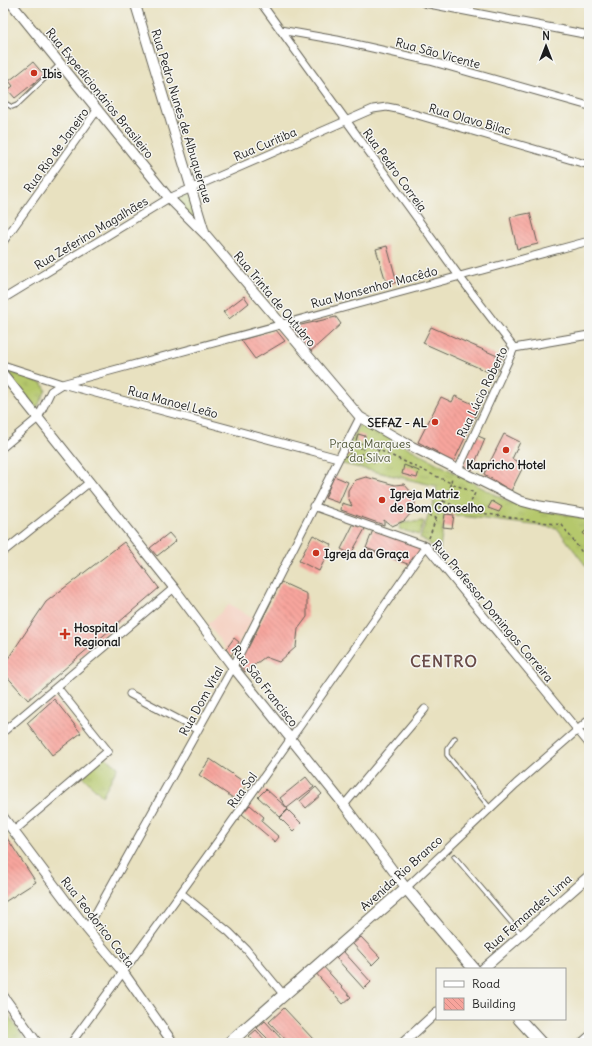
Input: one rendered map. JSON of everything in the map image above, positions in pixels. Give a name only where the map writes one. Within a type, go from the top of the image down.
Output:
[{"type":"main road","name":"Rua São Francisco","points":[[406,888],[473,968]]},
{"type":"main road","name":"Avenida Rio Branco","points":[[229,1043],[283,994],[406,888]]},
{"type":"main road","points":[[520,1020],[541,1043]]},
{"type":"street","name":"Rua Expedicionários Brasileiro","points":[[11,3],[169,198]]},
{"type":"street","name":"Rua Pedro Nunes de Albuquerque","points":[[135,3],[206,236]]},
{"type":"street","name":"Rua Pedro Correia","points":[[261,3],[458,276],[514,348]]},
{"type":"street","points":[[424,3],[589,35]]},
{"type":"street","name":"Rua São Vicente","points":[[280,30],[337,40],[430,61],[589,106]]},
{"type":"street","name":"Rua Olavo Bilac","points":[[347,122],[373,109],[392,108],[589,165]]},
{"type":"street","name":"Rua Rio de Janeiro","points":[[3,242],[98,109]]},
{"type":"street","name":"Rua Curitiba","points":[[191,188],[347,122]]},
{"type":"street","name":"Rua Zeferino Magalhães","points":[[3,299],[169,198],[191,188]]},
{"type":"street","name":"Rua Trinta de Outubro","points":[[169,198],[206,236],[360,417],[407,444],[521,501],[540,506],[589,514]]},
{"type":"street","name":"Rua Monsenhor Macêdo","points":[[38,418],[51,391],[62,384],[589,241]]},
{"type":"street","name":"Rua Lúcio Roberto","points":[[455,469],[514,348],[589,335]]},
{"type":"street","name":"Rua Manoel Leão","points":[[3,365],[62,384],[338,458]]},
{"type":"street","name":"Rua São Francisco","points":[[3,374],[174,588],[233,667],[344,805],[406,888]]},
{"type":"street","name":"Rua Dom Vital","points":[[87,929],[233,667],[313,506],[360,417]]},
{"type":"street","points":[[3,447],[38,418]]},
{"type":"street","points":[[3,552],[90,482]]},
{"type":"street","name":"Rua Professor Domingos Correira","points":[[313,506],[426,546],[589,744]]},
{"type":"street","name":"Rua Sol","points":[[71,1043],[182,894],[292,740],[426,546]]},
{"type":"street","points":[[3,732],[174,588]]},
{"type":"street","points":[[14,831],[108,751],[57,687]]},
{"type":"street","points":[[130,694],[198,730]]},
{"type":"street","points":[[344,805],[425,709]]},
{"type":"street","name":"Avenida Rio Branco","points":[[406,888],[490,808],[589,720]]},
{"type":"street","name":"Rua Teodorico Costa","points":[[3,817],[87,929],[123,972],[173,1043]]},
{"type":"street","name":"Rua Fernandes Lima","points":[[484,968],[589,876]]},
{"type":"street","points":[[182,894],[246,949],[283,994]]},
{"type":"street","points":[[3,996],[37,1043]]},
{"type":"street","points":[[403,1043],[436,1013]]},
{"type":"street","points":[[581,1043],[589,1036]]},
{"type":"lane","points":[[3,102],[12,107],[17,106],[61,63]]},
{"type":"lane","points":[[455,738],[447,749],[447,755],[490,808]]},
{"type":"lane","points":[[454,856],[522,935]]},
{"type":"path","points":[[346,442],[363,449]]},
{"type":"path","points":[[379,449],[374,462],[360,458],[366,444],[379,449],[475,494],[467,511]]},
{"type":"path","points":[[426,546],[455,469]]},
{"type":"path","points":[[443,501],[467,511],[562,525],[589,562]]},
{"type":"path","points":[[412,509],[436,518]]},
{"type":"shaded area","points":[[230,604],[253,619],[231,656],[208,624]]},
{"type":"green space","points":[[191,188],[206,235],[169,198]]},
{"type":"green space","points":[[3,367],[43,384],[46,390],[36,410],[3,371]]},
{"type":"green space","name":"Praça Marques da Silva","points":[[361,422],[512,504],[589,519],[589,570],[557,528],[445,514],[439,556],[428,542],[420,538],[437,493],[436,486],[339,463]]},
{"type":"green space","points":[[424,522],[419,535],[399,529],[401,523]]},
{"type":"green space","points":[[104,756],[118,767],[102,796],[83,777]]},
{"type":"green space","points":[[5,1011],[28,1043],[3,1043],[3,1013]]},
{"type":"building","points":[[33,62],[44,75],[15,98],[8,90],[13,86],[9,81]]},
{"type":"building","points":[[530,213],[538,244],[517,249],[510,217]]},
{"type":"building","points":[[387,246],[397,282],[387,285],[376,249]]},
{"type":"building","points":[[244,296],[249,303],[229,319],[223,312]]},
{"type":"building","points":[[336,317],[341,324],[310,352],[288,328]]},
{"type":"building","points":[[431,327],[502,358],[495,375],[423,343]]},
{"type":"building","points":[[276,330],[285,341],[255,359],[241,340]]},
{"type":"building","points":[[455,396],[480,407],[453,463],[436,455],[437,452],[418,442],[441,397],[452,402]]},
{"type":"building","points":[[358,434],[365,436],[363,444],[356,441]]},
{"type":"building","name":"Kapricho Hotel","points":[[504,434],[520,442],[512,459],[524,465],[511,491],[484,474]]},
{"type":"building","points":[[476,435],[485,439],[472,470],[463,466]]},
{"type":"building","points":[[347,448],[351,450],[348,457],[343,456]]},
{"type":"building","points":[[404,465],[419,471],[417,478],[402,474]]},
{"type":"building","points":[[334,476],[348,482],[339,503],[325,498]]},
{"type":"building","name":"Igreja Matriz de Bom Conselho","points":[[366,477],[395,485],[404,484],[412,493],[415,503],[412,512],[404,521],[392,526],[384,520],[384,525],[341,510],[342,503],[352,506],[348,497],[348,490],[352,484],[356,480]]},
{"type":"building","points":[[492,501],[502,507],[499,512],[488,508]]},
{"type":"building","points":[[445,514],[454,515],[452,528],[443,527]]},
{"type":"building","points":[[354,523],[366,527],[351,554],[341,549]]},
{"type":"building","points":[[589,528],[589,541],[583,533]]},
{"type":"building","points":[[373,530],[424,547],[410,565],[366,548]]},
{"type":"building","points":[[169,533],[176,541],[157,556],[150,548]]},
{"type":"building","name":"Igreja da Graça","points":[[313,535],[332,545],[319,571],[299,561]]},
{"type":"building","name":"Hospital Regional","points":[[124,542],[159,588],[28,700],[3,672],[3,666],[46,602]]},
{"type":"building","points":[[281,582],[307,594],[307,617],[298,629],[296,647],[279,662],[265,657],[245,672],[236,661],[245,645],[248,648]]},
{"type":"building","points":[[234,638],[239,642],[231,656],[226,649]]},
{"type":"building","points":[[54,699],[81,733],[52,755],[27,723]]},
{"type":"building","points":[[210,759],[247,784],[236,800],[199,775]]},
{"type":"building","points":[[306,777],[314,787],[287,808],[280,798]]},
{"type":"building","points":[[316,787],[322,794],[306,808],[300,801]]},
{"type":"building","points":[[266,789],[288,809],[280,817],[258,797]]},
{"type":"building","points":[[250,805],[264,817],[261,821],[279,837],[275,842],[242,814]]},
{"type":"building","points":[[288,810],[301,823],[293,831],[280,818]]},
{"type":"building","points":[[3,832],[36,882],[3,903]]},
{"type":"building","points":[[361,937],[380,957],[372,965],[353,944]]},
{"type":"building","points":[[343,951],[371,982],[364,989],[336,958]]},
{"type":"building","points":[[322,965],[351,997],[343,1004],[314,971]]},
{"type":"building","points":[[284,1008],[313,1039],[308,1043],[289,1043],[269,1022]]},
{"type":"building","points":[[265,1021],[285,1043],[272,1043],[257,1028]]},
{"type":"building","points":[[256,1030],[268,1043],[255,1043],[249,1036]]},
{"type":"place","name":"Ibis","points":[[34,73]]},
{"type":"place","name":"SEFAZ - AL","points":[[435,422]]},
{"type":"place","name":"Kapricho Hotel","points":[[506,450]]},
{"type":"place","name":"Igreja Matriz de Bom Conselho","points":[[382,500]]},
{"type":"place","name":"Igreja da Graça","points":[[316,553]]},
{"type":"place","name":"Hospital Regional","points":[[65,634]]},
{"type":"district","name":"CENTRO","points":[[444,661]]}]
